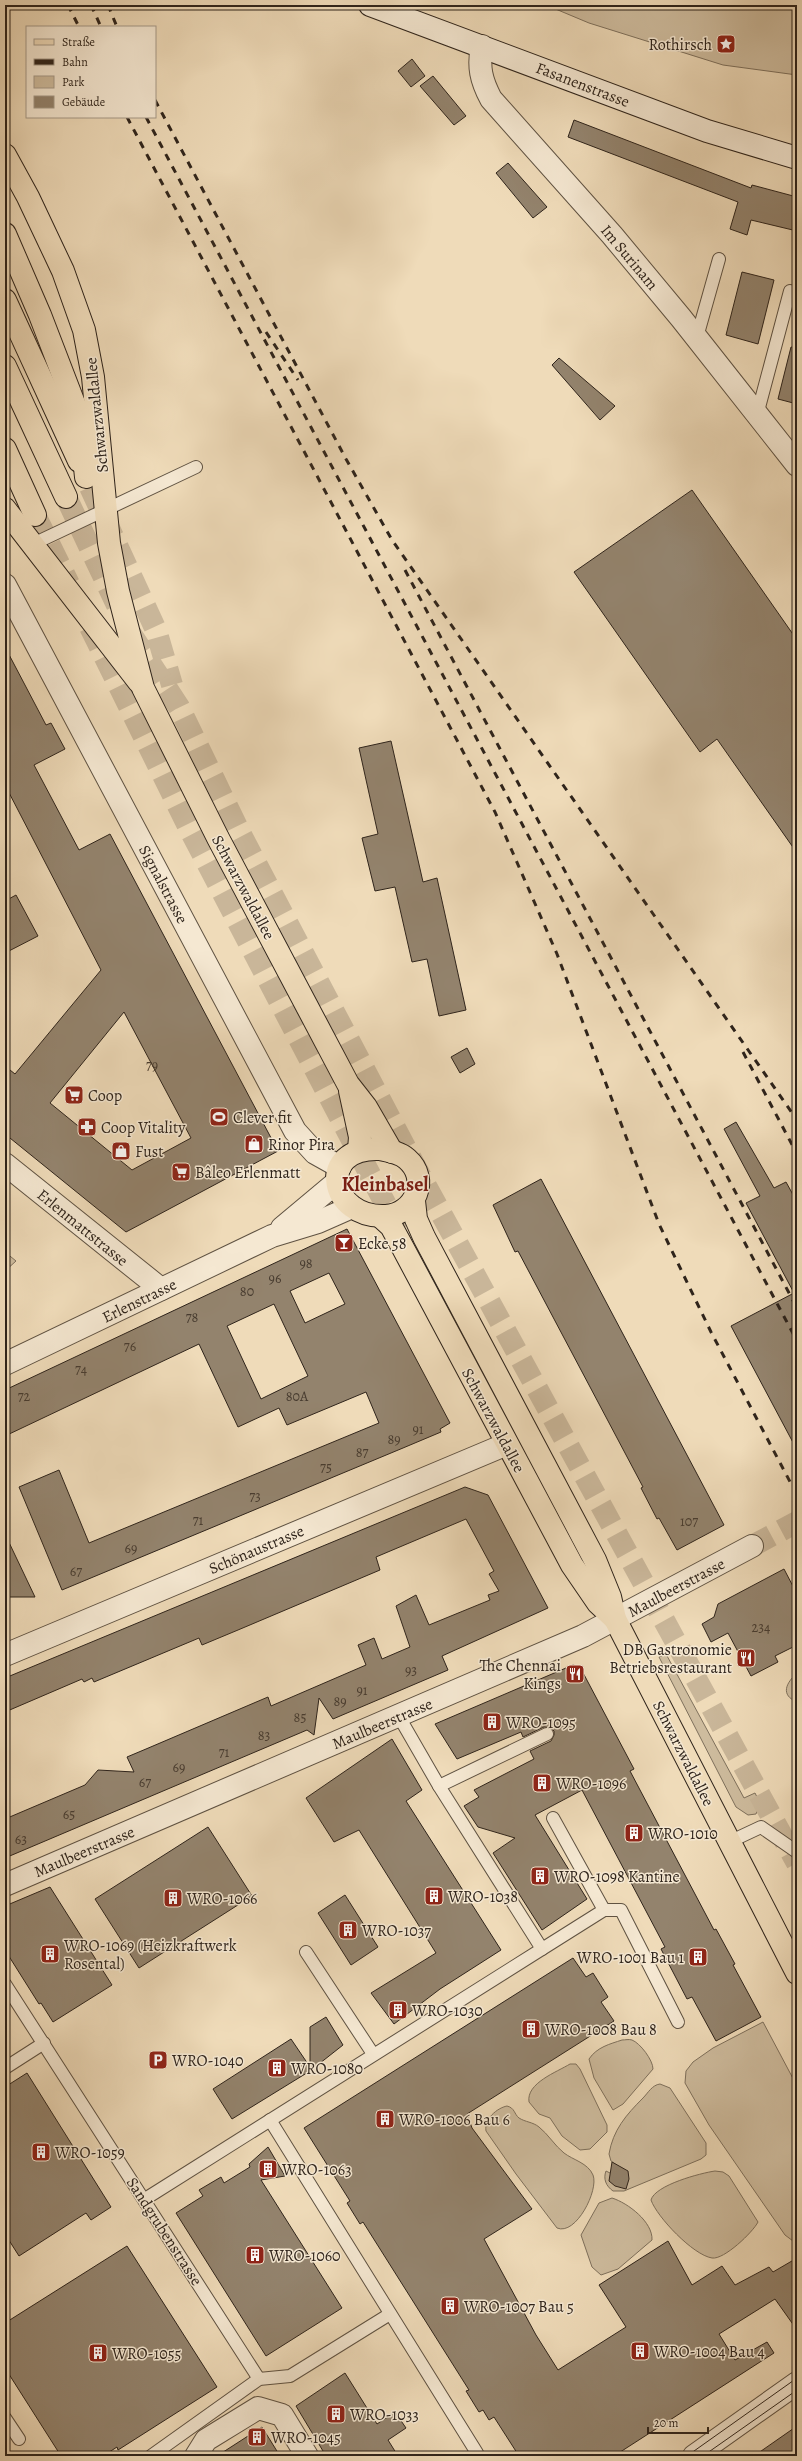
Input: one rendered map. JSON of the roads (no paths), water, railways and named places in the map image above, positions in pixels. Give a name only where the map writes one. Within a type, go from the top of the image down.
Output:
[{"type":"main road","name":"Schwarzwaldallee","points":[[5,156],[55,252],[75,300],[84,330],[93,377],[106,510],[118,591],[143,688]]},
{"type":"main road","points":[[5,234],[40,314],[80,419],[88,482],[5,300]]},
{"type":"main road","points":[[5,366],[66,497]]},
{"type":"main road","points":[[7,458],[35,515]]},
{"type":"main road","name":"Schwarzwaldallee","points":[[5,509],[31,545],[143,688],[218,838],[348,1084],[366,1107],[392,1152]]},
{"type":"main road","name":"Schwarzwaldallee","points":[[348,1084],[360,1137],[359,1150]]},
{"type":"main road","points":[[379,1149],[392,1152],[408,1159],[417,1173],[418,1187],[414,1201],[399,1213],[380,1216],[368,1214],[352,1207],[342,1197],[339,1174],[344,1160],[359,1150],[379,1149]]},
{"type":"main road","name":"Schwarzwaldallee","points":[[414,1201],[416,1219],[424,1237],[595,1560],[610,1597],[615,1619],[728,1842],[797,1973]]},
{"type":"main road","name":"Schwarzwaldallee","points":[[380,1216],[391,1226],[400,1242],[572,1565],[598,1603],[615,1619]]},
{"type":"street","name":"Fasanenstrasse","points":[[370,5],[395,10],[482,46],[707,131],[797,158]]},
{"type":"street","name":"Im Surinam","points":[[482,46],[479,64],[482,81],[491,99],[612,235],[698,337],[797,465]]},
{"type":"street","name":"Signalstrasse","points":[[5,585],[295,1131],[314,1152],[339,1174]]},
{"type":"street","name":"Erlenmattstrasse","points":[[5,1164],[161,1289]]},
{"type":"street","name":"Erlenstrasse","points":[[272,1236],[339,1174]]},
{"type":"street","name":"Erlenstrasse","points":[[5,1364],[272,1236],[318,1222],[352,1207]]},
{"type":"street","name":"Schönaustrasse","points":[[5,1655],[507,1444]]},
{"type":"street","name":"Maulbeerstrasse","points":[[5,1885],[583,1636],[752,1546]]},
{"type":"street","points":[[694,2456],[797,2383]]},
{"type":"street","points":[[196,2456],[206,2440],[258,2408],[282,2415],[307,2456]]},
{"type":"lane","points":[[698,337],[719,259]]},
{"type":"lane","points":[[757,415],[790,291]]},
{"type":"lane","points":[[31,545],[196,467]]},
{"type":"lane","points":[[398,1715],[439,1786],[542,1949]]},
{"type":"lane","points":[[439,1786],[547,1734]]},
{"type":"lane","points":[[553,1818],[604,1910]]},
{"type":"lane","points":[[728,1842],[761,1827],[797,1852]]},
{"type":"lane","points":[[145,2200],[373,2054],[604,1910],[621,1910],[678,2022]]},
{"type":"lane","points":[[306,1952],[373,2054]]},
{"type":"lane","name":"Sandgrubenstrasse","points":[[5,1984],[259,2379]]},
{"type":"lane","points":[[5,2068],[44,2043]]},
{"type":"lane","points":[[270,2120],[477,2453]]},
{"type":"lane","points":[[151,2456],[259,2379],[290,2376],[390,2314]]},
{"type":"lane","points":[[5,2418],[19,2439]]},
{"type":"tunnel","points":[[90,487],[156,630],[172,685]]},
{"type":"tunnel","points":[[66,497],[117,605]]},
{"type":"tunnel","points":[[35,515],[69,584]]},
{"type":"tunnel","points":[[90,627],[191,832],[399,1230]]},
{"type":"tunnel","points":[[131,634],[179,707],[240,833],[415,1166],[797,1863]]},
{"type":"tunnel","points":[[752,1546],[797,1522]]},
{"type":"tram line","points":[[687,2456],[797,2378]]},
{"type":"tram line","points":[[703,2456],[797,2390]]},
{"type":"railway","points":[[68,5],[78,26]]},
{"type":"railway","points":[[91,5],[101,26]]},
{"type":"railway","points":[[108,5],[117,26]]},
{"type":"railway","points":[[156,102],[346,459],[392,540],[797,1120]]},
{"type":"railway","points":[[128,118],[495,812],[557,954],[659,1224],[711,1332],[797,1495]]},
{"type":"railway","points":[[147,118],[797,1341]]},
{"type":"railway","points":[[266,332],[298,380]]},
{"type":"railway","points":[[405,570],[797,1308]]},
{"type":"railway","points":[[743,1052],[797,1154]]},
{"type":"place","name":"Rothirsch","points":[[726,44]]},
{"type":"place","name":"Coop","points":[[74,1095]]},
{"type":"place","name":"Clever fit","points":[[219,1117]]},
{"type":"place","name":"Coop Vitality","points":[[87,1127]]},
{"type":"place","name":"Rinor Pira","points":[[254,1144]]},
{"type":"place","name":"Fust","points":[[121,1151]]},
{"type":"place","name":"Bâleo Erlenmatt","points":[[181,1172]]},
{"type":"place","name":"Ecke 58","points":[[344,1243]]},
{"type":"place","name":"DB Gastronomie Betriebsrestaurant","points":[[746,1658]]},
{"type":"place","name":"The Chennai Kings","points":[[575,1674]]},
{"type":"place","name":"WRO-1095","points":[[492,1722]]},
{"type":"place","name":"WRO-1096","points":[[542,1783]]},
{"type":"place","name":"WRO-1010","points":[[634,1833]]},
{"type":"place","name":"WRO-1098 Kantine","points":[[540,1876]]},
{"type":"place","name":"WRO-1038","points":[[434,1896]]},
{"type":"place","name":"WRO-1066","points":[[173,1898]]},
{"type":"place","name":"WRO-1037","points":[[348,1930]]},
{"type":"place","name":"WRO-1069 (Heizkraftwerk Rosental)","points":[[50,1954]]},
{"type":"place","name":"WRO-1001 Bau 1","points":[[698,1957]]},
{"type":"place","name":"WRO-1030","points":[[398,2010]]},
{"type":"place","name":"WRO-1008 Bau 8","points":[[531,2029]]},
{"type":"place","name":"WRO-1040","points":[[158,2060]]},
{"type":"place","name":"WRO-1080","points":[[277,2068]]},
{"type":"place","name":"WRO-1006 Bau 6","points":[[385,2119]]},
{"type":"place","name":"WRO-1059","points":[[41,2152]]},
{"type":"place","name":"WRO-1063","points":[[268,2169]]},
{"type":"place","name":"WRO-1060","points":[[255,2255]]},
{"type":"place","name":"WRO-1007 Bau 5","points":[[450,2306]]},
{"type":"place","name":"WRO-1004 Bau 4","points":[[640,2351]]},
{"type":"place","name":"WRO-1055","points":[[98,2353]]},
{"type":"place","name":"WRO-1033","points":[[336,2414]]},
{"type":"place","name":"WRO-1045","points":[[257,2437]]},
{"type":"district","name":"Kleinbasel","points":[[385,1184]]}]
